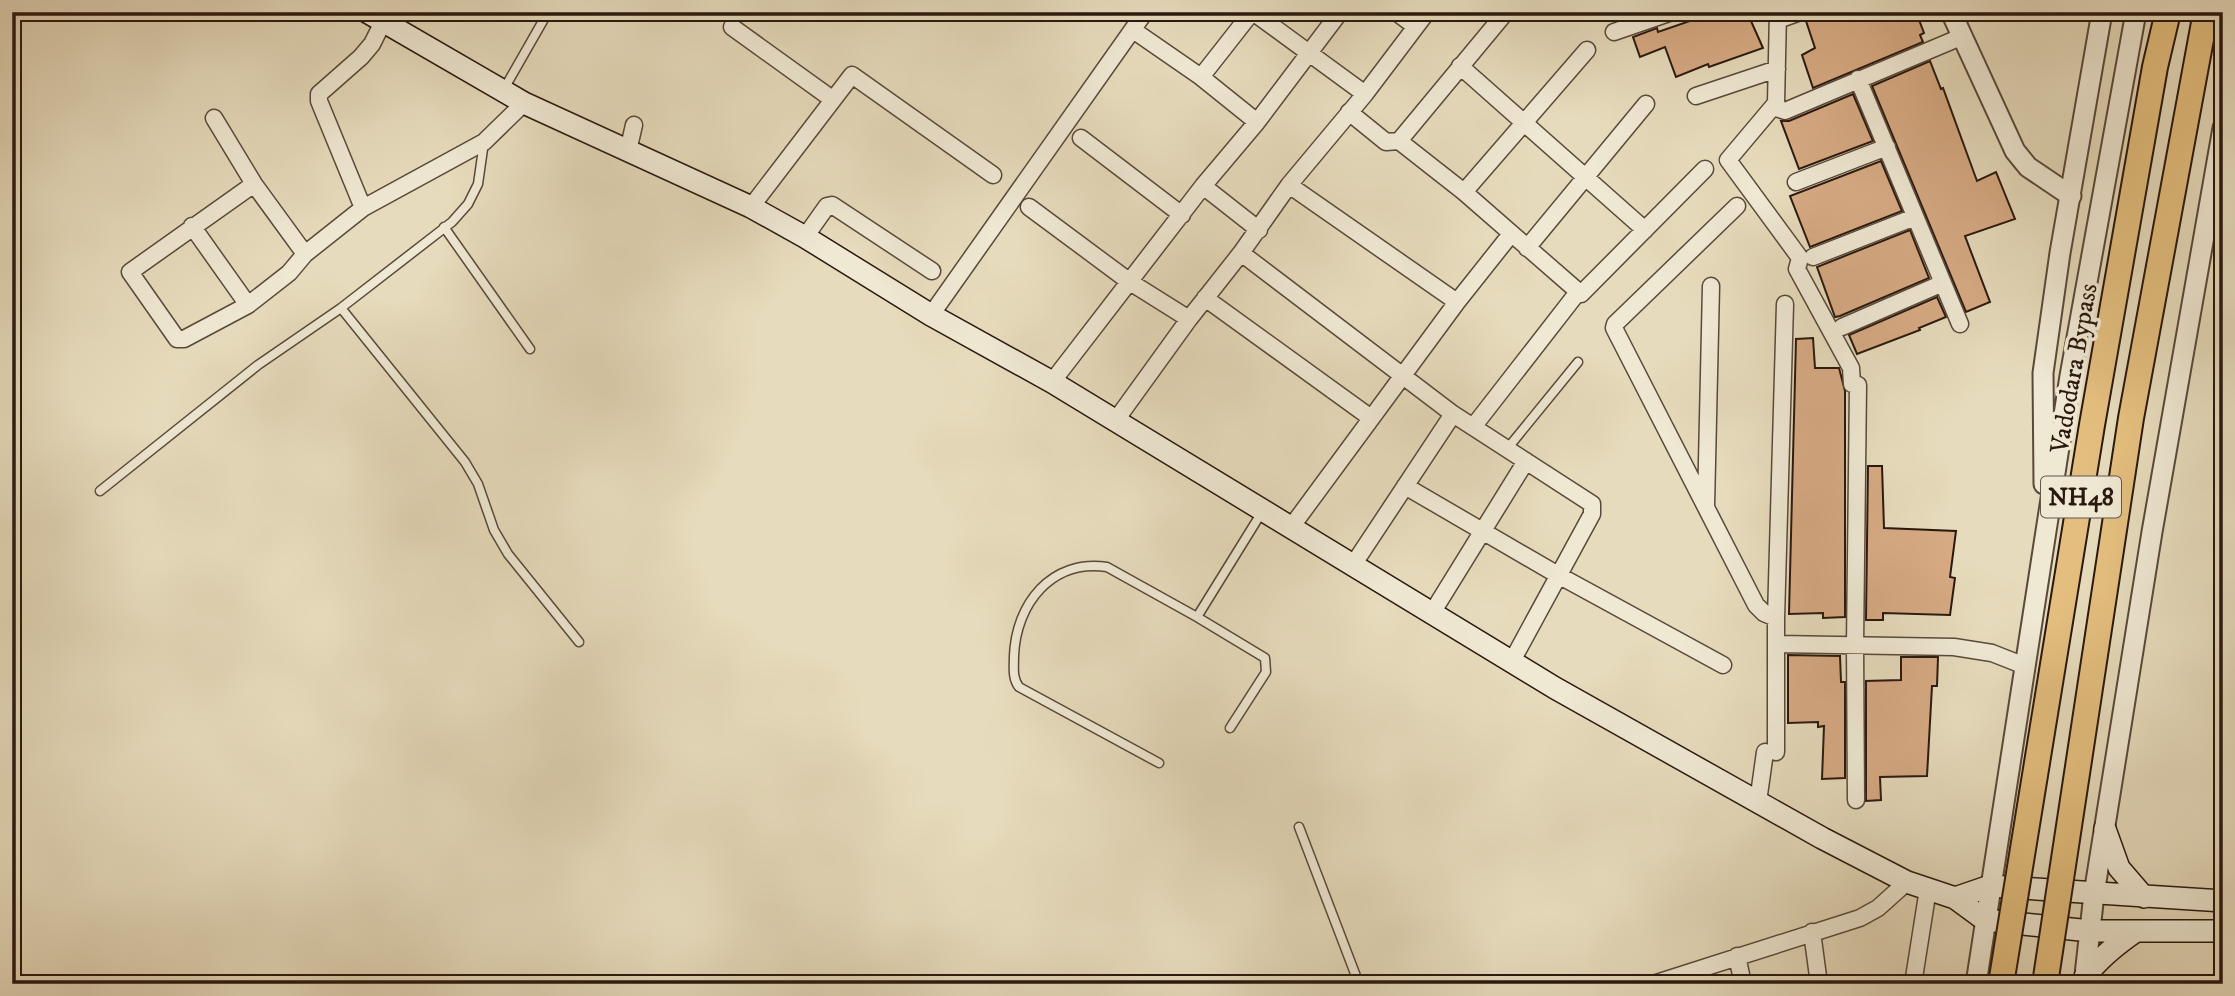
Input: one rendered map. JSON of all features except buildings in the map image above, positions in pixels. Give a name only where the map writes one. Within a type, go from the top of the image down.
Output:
[{"type":"highway","name":"Vadodara Bypass","points":[[2001,984],[2092,425],[2155,66],[2168,12]]},
{"type":"highway","name":"NH48","points":[[2045,984],[2131,418],[2206,12]]},
{"type":"main road","points":[[375,17],[502,92],[751,207],[805,237],[931,315],[1116,420],[1512,662],[1822,838],[1907,882],[1955,898],[1985,920],[2090,931],[2223,931]]},
{"type":"main road","points":[[2105,829],[2119,868],[2144,897]]},
{"type":"main road","points":[[1955,898],[1990,886],[2223,901]]},
{"type":"main road","points":[[2085,980],[2097,962],[2136,931]]},
{"type":"street","points":[[931,315],[1145,12]]},
{"type":"street","points":[[1201,77],[1253,12],[1365,94]]},
{"type":"street","points":[[1052,382],[1340,12]]},
{"type":"street","points":[[1396,12],[1415,26]]},
{"type":"street","points":[[1116,420],[1189,319],[1259,230],[1289,185],[1365,94],[1427,12]]},
{"type":"street","points":[[1399,141],[1506,12]]},
{"type":"street","points":[[1614,32],[1672,12]]},
{"type":"street","points":[[1800,12],[1778,16],[1776,103],[1779,110],[1785,111],[1961,37]]},
{"type":"street","points":[[1951,12],[2015,151],[2028,167],[2071,196]]},
{"type":"street","points":[[2044,544],[2043,373],[2060,253],[2102,12]]},
{"type":"street","points":[[1976,984],[2070,376],[2136,12]]},
{"type":"street","points":[[363,208],[319,101],[319,94],[372,44],[375,17]]},
{"type":"street","points":[[732,27],[832,99]]},
{"type":"street","points":[[1133,30],[1201,77],[1257,122]]},
{"type":"street","points":[[1464,192],[1587,50]]},
{"type":"street","points":[[1460,66],[1645,230]]},
{"type":"street","points":[[1696,96],[1777,69]]},
{"type":"street","points":[[751,207],[832,99],[850,76],[854,75],[993,175]]},
{"type":"street","points":[[1858,79],[1960,324]]},
{"type":"street","points":[[254,184],[130,272],[177,340],[184,339],[248,305],[289,273],[305,254],[363,208],[484,142],[524,103]]},
{"type":"street","points":[[1776,103],[1728,160],[1800,258],[1797,269],[1851,368],[1855,385],[1856,800]]},
{"type":"street","points":[[1527,248],[1646,104]]},
{"type":"street","points":[[1349,112],[1386,142],[1399,141],[1464,192],[1578,292],[1584,293],[1705,169]]},
{"type":"street","points":[[214,118],[254,184],[305,254]]},
{"type":"street","points":[[628,151],[634,125]]},
{"type":"street","points":[[2085,980],[2094,894],[2152,532],[2223,128]]},
{"type":"street","points":[[1082,138],[1182,215]]},
{"type":"street","points":[[1796,182],[1887,147]]},
{"type":"street","points":[[1289,185],[1457,302]]},
{"type":"street","points":[[1203,186],[1259,230]]},
{"type":"street","points":[[805,237],[827,206],[832,205],[932,271]]},
{"type":"street","points":[[1737,206],[1615,324],[1614,328],[1756,605],[1764,613],[1776,618]]},
{"type":"street","points":[[1029,207],[1130,282],[1189,319]]},
{"type":"street","points":[[1813,257],[1915,217]]},
{"type":"street","points":[[192,226],[248,305]]},
{"type":"street","points":[[1292,526],[1457,302],[1511,234]]},
{"type":"street","points":[[1241,253],[1453,414],[1592,504],[1593,508],[1512,662]]},
{"type":"street","points":[[1842,327],[1942,283]]},
{"type":"street","points":[[1706,509],[1711,286]]},
{"type":"street","points":[[1473,427],[1578,292]]},
{"type":"street","points":[[1205,298],[1371,418]]},
{"type":"street","points":[[1758,802],[1771,752],[1785,304]]},
{"type":"street","points":[[1353,565],[1453,414]]},
{"type":"street","points":[[1432,613],[1526,461]]},
{"type":"street","points":[[1405,486],[1558,575],[1723,665]]},
{"type":"street","points":[[1776,644],[1972,649],[1992,653],[2025,666]]},
{"type":"street","points":[[1653,984],[1860,918],[1878,908],[1907,882]]},
{"type":"street","points":[[1913,984],[1928,889]]},
{"type":"street","points":[[1812,932],[1819,984]]},
{"type":"street","points":[[1737,956],[1743,984]]},
{"type":"lane","points":[[502,92],[548,12]]},
{"type":"lane","points":[[100,491],[258,365],[341,308],[444,227],[468,204],[478,184],[484,142]]},
{"type":"lane","points":[[444,227],[530,349]]},
{"type":"lane","points":[[341,308],[465,463],[478,484],[495,530],[508,554],[579,642]]},
{"type":"lane","points":[[1507,449],[1578,362]]},
{"type":"lane","points":[[1197,617],[1263,510]]},
{"type":"lane","points":[[1159,763],[1019,687],[1014,678],[1014,653],[1019,620],[1039,588],[1062,573],[1090,564],[1107,566],[1265,658],[1266,672],[1230,728]]},
{"type":"lane","points":[[1299,827],[1359,984]]}]
